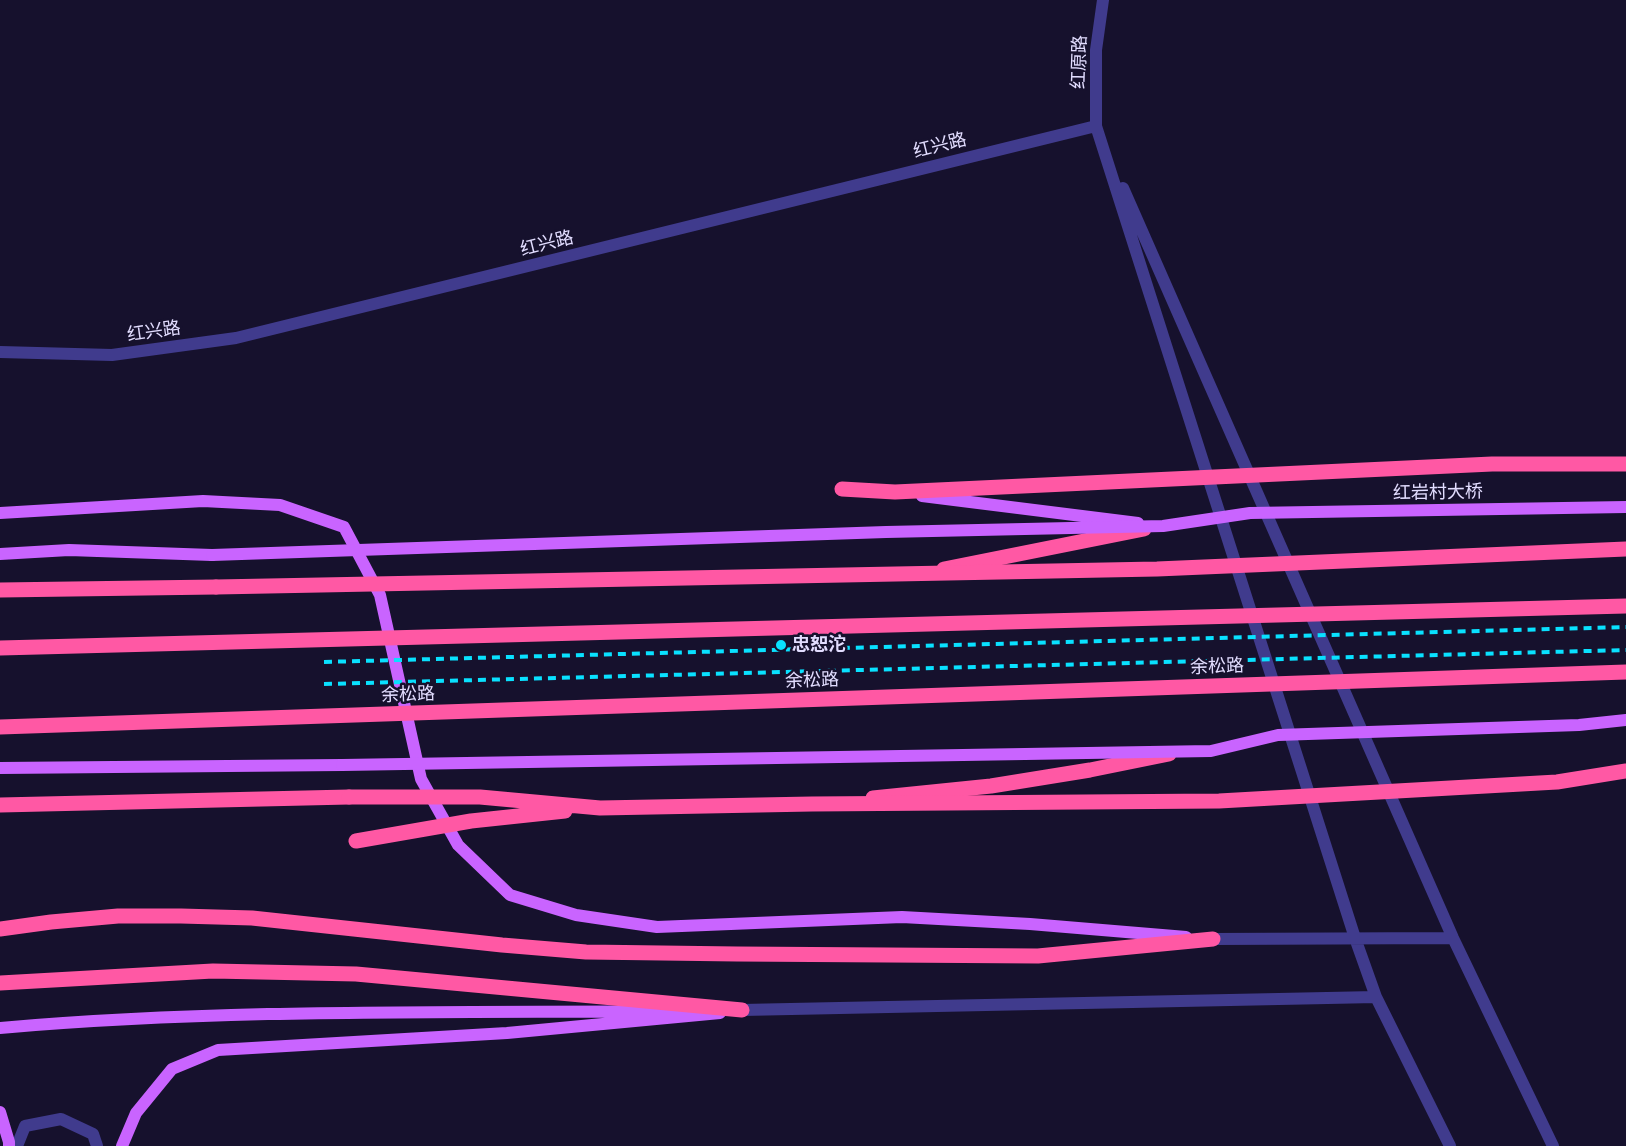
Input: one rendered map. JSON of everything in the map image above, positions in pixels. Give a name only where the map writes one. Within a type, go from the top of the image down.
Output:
[{"type":"highway","points":[[842,489],[895,492],[1492,464],[1626,464]]},
{"type":"highway","points":[[920,573],[1163,526]]},
{"type":"highway","points":[[0,590],[1157,569],[1626,549]]},
{"type":"highway","points":[[0,648],[1626,606]]},
{"type":"highway","name":"余松路","points":[[0,727],[1626,672]]},
{"type":"highway","points":[[812,804],[991,786],[1090,770],[1188,751]]},
{"type":"highway","points":[[356,841],[471,821],[600,808],[812,804],[1218,801],[1557,782],[1626,771]]},
{"type":"highway","points":[[0,805],[349,797],[480,797],[600,808]]},
{"type":"highway","points":[[0,929],[118,916],[252,918],[502,945],[586,952],[737,954],[1038,956],[1213,939]]},
{"type":"highway","points":[[0,984],[213,971],[356,974],[742,1010]]},
{"type":"main road","points":[[895,492],[1163,526]]},
{"type":"main road","points":[[0,513],[212,502],[280,505],[344,527],[380,596],[421,779],[458,845],[510,895],[576,915],[657,927],[902,917],[1030,924],[1213,939]]},
{"type":"main road","name":"红岩村大桥","points":[[1163,526],[1250,513],[1626,507]]},
{"type":"main road","points":[[0,554],[69,550],[212,555],[876,533],[1163,526]]},
{"type":"main road","points":[[0,768],[342,765],[1211,751],[1278,735],[1580,725],[1626,720]]},
{"type":"main road","points":[[0,1028],[81,1021],[207,1015],[742,1010]]},
{"type":"main road","points":[[122,1146],[136,1113],[172,1069],[218,1050],[507,1033],[742,1010]]},
{"type":"main road","points":[[0,1112],[9,1142],[8,1146]]},
{"type":"street","name":"红原路","points":[[1096,126],[1096,50],[1103,0]]},
{"type":"street","name":"红兴路","points":[[0,352],[112,355],[236,338],[1096,126]]},
{"type":"street","points":[[1096,126],[1453,938],[1553,1146]]},
{"type":"street","points":[[1096,126],[1355,938],[1376,997],[1450,1146]]},
{"type":"street","points":[[1213,939],[1453,938]]},
{"type":"street","points":[[742,1010],[1376,997]]},
{"type":"street","points":[[17,1146],[25,1126],[61,1119],[94,1134],[97,1146]]},
{"type":"railway","points":[[324,662],[1626,627]]},
{"type":"railway","points":[[324,684],[1626,650]]},
{"type":"place","name":"忠恕沱","points":[[781,645]]}]
